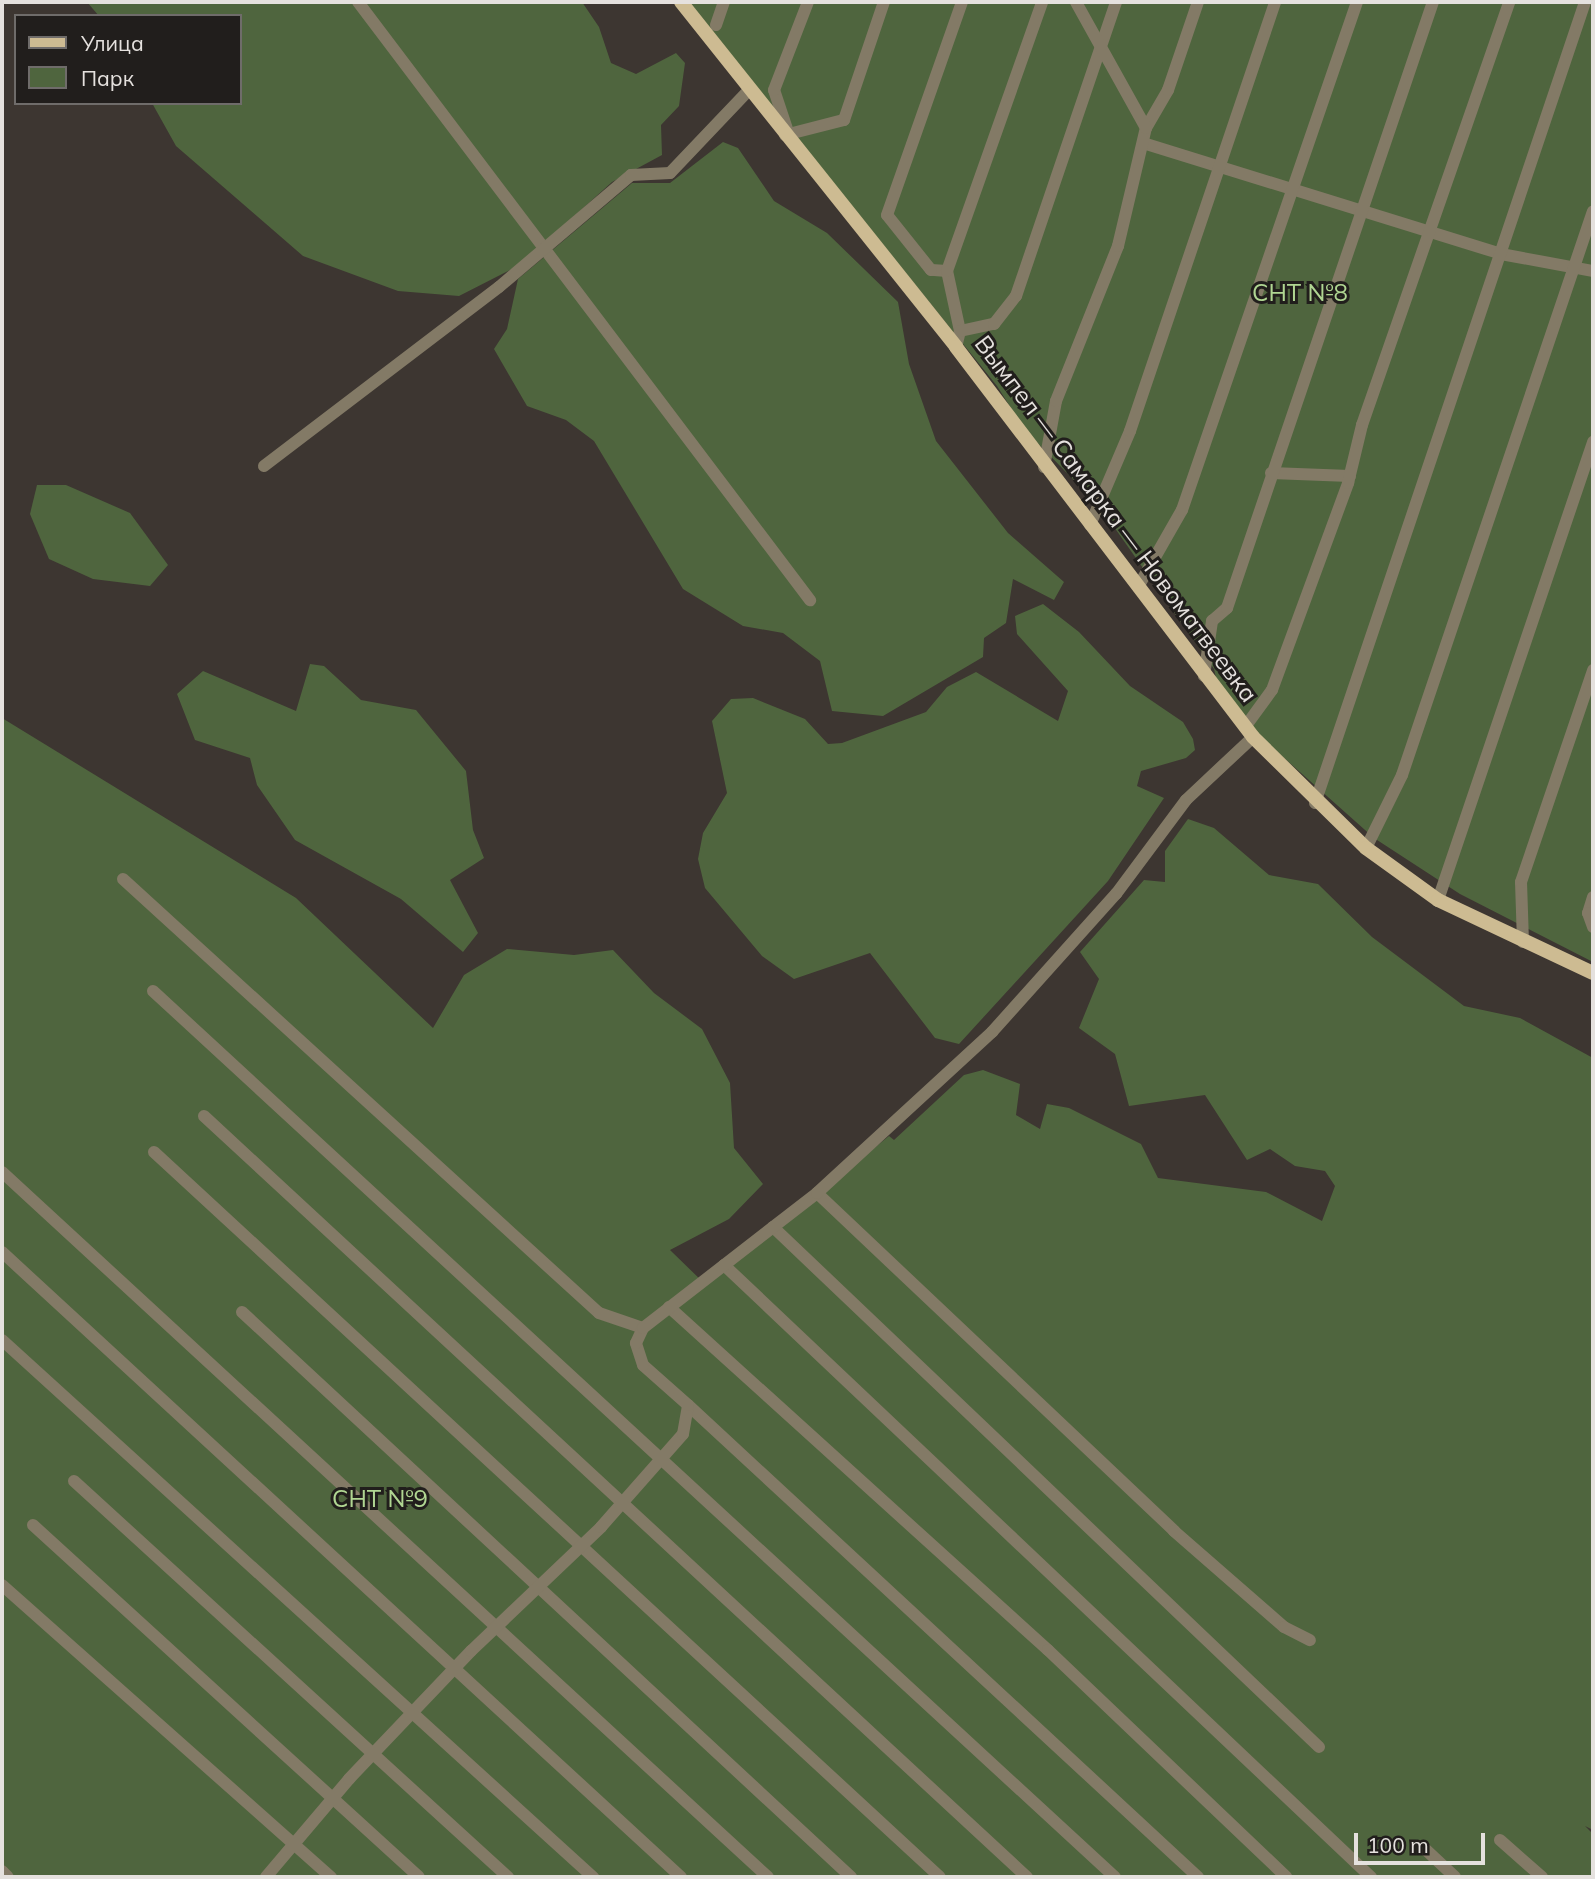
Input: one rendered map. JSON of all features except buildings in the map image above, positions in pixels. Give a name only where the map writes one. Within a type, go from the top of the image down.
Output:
[{"type":"main road","name":"Вымпел — Самарка — Новоматвеевка","points":[[681,2],[956,346],[1043,468],[1138,587],[1204,676],[1249,732],[1315,803],[1366,848],[1438,900],[1593,973]]},
{"type":"street","points":[[358,2],[810,600]]},
{"type":"street","points":[[716,24],[724,2]]},
{"type":"street","points":[[808,2],[775,90],[786,134],[844,120],[884,2]]},
{"type":"street","points":[[947,271],[931,270],[887,215],[962,2]]},
{"type":"street","points":[[956,346],[960,331],[947,271],[1042,2]]},
{"type":"street","points":[[1076,2],[1101,42],[1146,128]]},
{"type":"street","points":[[960,331],[994,324],[1016,296],[1116,2]]},
{"type":"street","points":[[1043,468],[1056,401],[1118,246],[1146,128],[1168,90],[1198,2]]},
{"type":"street","points":[[1090,525],[1130,431],[1217,167],[1275,2]]},
{"type":"street","points":[[1138,587],[1182,510],[1289,190],[1357,2]]},
{"type":"street","points":[[1204,676],[1212,621],[1227,608],[1433,2]]},
{"type":"street","points":[[1198,1877],[643,1365],[636,1343],[643,1328],[817,1193],[992,1032],[1116,894],[1186,800],[1249,732],[1272,690],[1350,476],[1430,230],[1510,2]]},
{"type":"street","points":[[1315,803],[1585,2]]},
{"type":"street","points":[[264,466],[545,250],[631,175],[670,173],[749,90]]},
{"type":"street","points":[[1143,143],[1501,254],[1575,265],[1593,271]]},
{"type":"street","points":[[1366,848],[1402,775],[1593,211]]},
{"type":"street","points":[[1438,900],[1593,441]]},
{"type":"street","points":[[1271,474],[1350,476]]},
{"type":"street","points":[[1523,942],[1521,882],[1593,670]]},
{"type":"street","points":[[123,879],[599,1312],[643,1328]]},
{"type":"street","points":[[1593,897],[1588,913],[1593,928]]},
{"type":"street","points":[[153,991],[1115,1877]]},
{"type":"street","points":[[204,1116],[1027,1877]]},
{"type":"street","points":[[153,1152],[940,1877]]},
{"type":"street","points":[[2,1172],[768,1877]]},
{"type":"street","points":[[817,1193],[1174,1531],[1284,1627],[1310,1640]]},
{"type":"street","points":[[773,1227],[1319,1747]]},
{"type":"street","points":[[2,1252],[681,1877]]},
{"type":"street","points":[[724,1265],[1371,1877]]},
{"type":"street","points":[[669,1307],[1048,1650],[1286,1877]]},
{"type":"street","points":[[242,1312],[851,1877]]},
{"type":"street","points":[[2,1340],[593,1877]]},
{"type":"street","points":[[267,1877],[331,1799],[453,1669],[582,1546],[664,1459],[682,1434],[688,1405]]},
{"type":"street","points":[[74,1481],[508,1877]]},
{"type":"street","points":[[33,1525],[419,1877]]},
{"type":"street","points":[[2,1585],[331,1877]]},
{"type":"street","points":[[1500,1840],[1542,1877]]},
{"type":"street","points":[[1426,1849],[1455,1877]]},
{"type":"street","points":[[2,1871],[8,1877]]},
{"type":"green space","points":[[87,2],[582,2],[599,27],[611,63],[636,74],[676,53],[685,63],[679,106],[661,125],[662,155],[612,182],[520,265],[459,296],[398,291],[303,256],[176,146],[153,105],[242,105],[242,14],[97,14]]},
{"type":"green space","name":"СНТ №8","points":[[687,2],[1593,2],[1593,962],[1460,894],[1374,838],[1264,740],[1217,682],[1214,669],[1100,507],[1025,430],[997,386]]},
{"type":"green space","points":[[723,142],[738,148],[774,201],[827,233],[898,302],[909,364],[936,441],[1008,533],[1064,582],[1054,600],[1013,579],[1006,623],[984,638],[983,657],[883,716],[832,711],[820,661],[783,633],[743,626],[683,589],[594,441],[566,420],[527,406],[494,349],[507,329],[518,279],[632,183],[670,183]]},
{"type":"green space","points":[[37,485],[66,485],[130,513],[168,565],[150,586],[93,579],[49,559],[30,514]]},
{"type":"green space","points":[[1043,604],[1079,632],[1130,686],[1183,722],[1193,739],[1195,750],[1186,758],[1141,771],[1137,786],[1164,798],[1108,881],[959,1044],[935,1038],[870,953],[794,979],[762,956],[705,888],[698,859],[703,833],[727,793],[712,721],[731,699],[753,698],[805,719],[828,744],[842,743],[926,712],[947,687],[976,672],[1058,721],[1068,691],[1017,634],[1015,616]]},
{"type":"green space","points":[[310,664],[324,666],[361,700],[416,710],[466,771],[473,830],[484,858],[450,880],[478,933],[463,952],[401,899],[295,840],[257,785],[250,758],[195,740],[177,694],[203,671],[296,711]]},
{"type":"green space","name":"СНТ №9","points":[[2,718],[296,898],[433,1028],[464,975],[507,949],[574,955],[613,950],[654,993],[702,1029],[730,1083],[734,1148],[763,1184],[729,1219],[670,1250],[706,1285],[889,1136],[894,1140],[964,1075],[983,1070],[1020,1084],[1016,1115],[1040,1129],[1047,1104],[1069,1108],[1141,1144],[1158,1178],[1266,1192],[1322,1221],[1335,1186],[1325,1171],[1295,1166],[1270,1149],[1247,1160],[1205,1095],[1129,1106],[1115,1054],[1079,1028],[1099,979],[1080,952],[1144,880],[1165,882],[1165,851],[1188,819],[1214,828],[1269,875],[1318,884],[1372,937],[1464,1006],[1520,1018],[1593,1058],[1593,1830],[1585,1826],[1593,1834],[1593,1877],[2,1877]]}]
